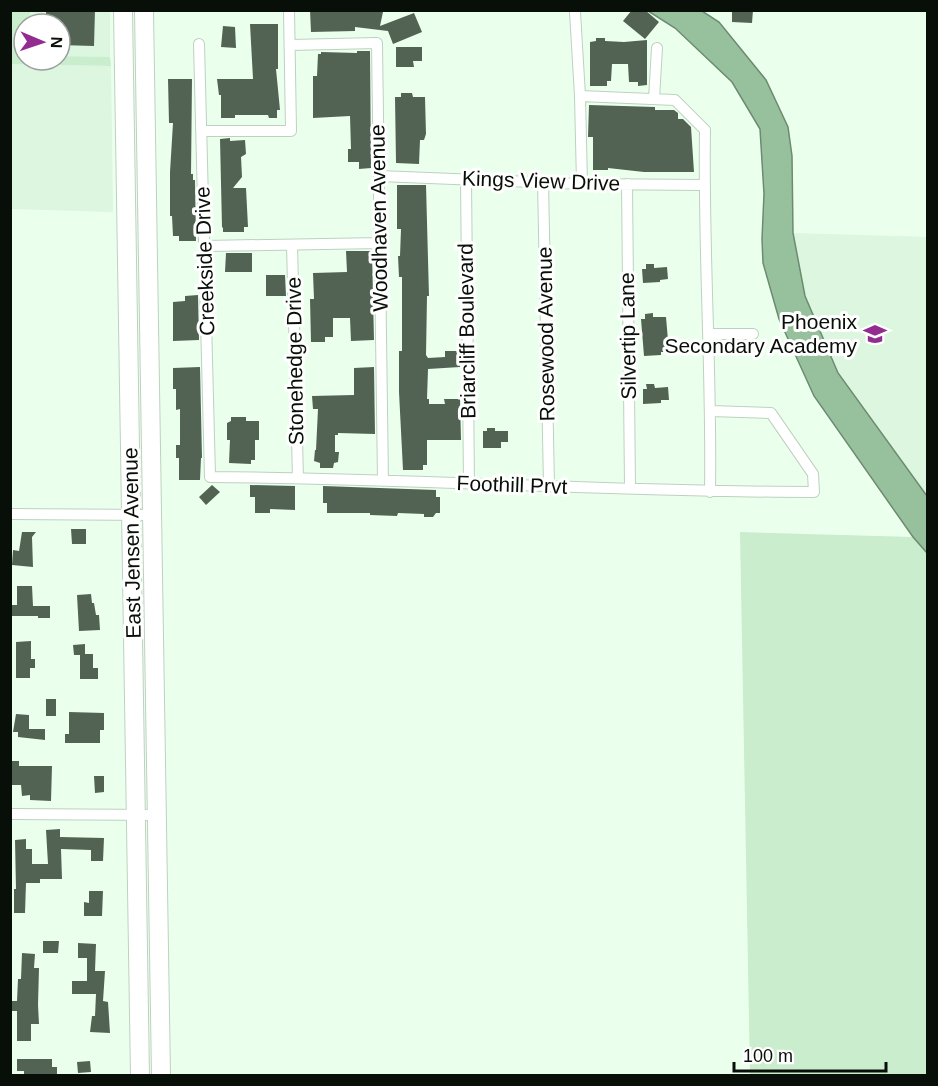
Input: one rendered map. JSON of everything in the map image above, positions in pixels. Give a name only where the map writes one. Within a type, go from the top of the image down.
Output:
[{"type":"main road","name":"East Jensen Avenue","points":[[123,10],[140,1076]]},
{"type":"main road","name":"East Jensen Avenue","points":[[144,10],[161,1076]]},
{"type":"street","points":[[201,131],[291,131],[289,10]]},
{"type":"street","points":[[575,12],[582,184]]},
{"type":"street","name":"Woodhaven Avenue","points":[[290,45],[376,43],[383,481]]},
{"type":"street","name":"Creekside Drive","points":[[199,44],[210,477]]},
{"type":"street","points":[[654,99],[657,48]]},
{"type":"street","points":[[580,96],[675,100],[705,130],[704,184],[711,411],[710,492]]},
{"type":"street","name":"Kings View Drive","points":[[379,176],[582,184],[704,184]]},
{"type":"street","name":"Briarcliff Boulevard","points":[[466,179],[469,484]]},
{"type":"street","name":"Rosewood Avenue","points":[[543,181],[549,486]]},
{"type":"street","name":"Silvertip Lane","points":[[627,184],[630,488]]},
{"type":"street","points":[[205,246],[380,243]]},
{"type":"street","name":"Stonehedge Drive","points":[[292,245],[297,478]]},
{"type":"street","points":[[709,334],[753,334]]},
{"type":"street","name":"Foothill Prvt","points":[[210,477],[710,492],[814,492],[813,474],[771,413],[711,411]]},
{"type":"street","points":[[10,514],[152,515]]},
{"type":"street","points":[[10,814],[157,815]]},
{"type":"shaded area","points":[[11,10],[30,11],[12,12],[11,64]]},
{"type":"shaded area","points":[[110,11],[110,57],[72,56],[72,12],[30,12]]},
{"type":"shaded area","points":[[648,11],[702,11],[719,22],[766,80],[788,127],[792,156],[793,233],[805,296],[838,373],[927,496],[927,553],[913,537],[814,396],[779,319],[763,263],[764,194],[760,129],[732,82],[675,28]]},
{"type":"shaded area","points":[[72,56],[110,57],[111,66],[72,65]]},
{"type":"shaded area","points":[[11,64],[12,72],[72,72],[72,65],[111,66],[113,212],[11,209]]},
{"type":"shaded area","name":"Phoenix Secondary Academy","points":[[793,233],[927,237],[927,496],[838,373],[805,296]]},
{"type":"shaded area","points":[[740,532],[913,537],[927,553],[927,1075],[750,1075]]},
{"type":"building","points":[[46,10],[95,10],[94,46],[72,45],[72,12],[46,12]]},
{"type":"building","points":[[310,10],[383,12],[380,26],[414,13],[422,32],[393,44],[388,31],[355,27],[355,31],[311,32]]},
{"type":"building","points":[[632,10],[645,10],[659,22],[645,39],[623,21]]},
{"type":"building","points":[[732,10],[753,10],[752,23],[732,22]]},
{"type":"building","points":[[250,24],[278,24],[278,69],[276,69],[280,110],[277,110],[277,118],[269,118],[268,115],[235,115],[235,118],[221,118],[221,95],[219,95],[217,79],[253,79]]},
{"type":"building","points":[[223,26],[235,27],[236,48],[221,47]]},
{"type":"building","points":[[596,38],[624,42],[647,40],[647,85],[638,86],[638,82],[629,82],[628,64],[612,64],[611,81],[607,81],[607,86],[590,86],[590,42],[596,41]]},
{"type":"building","points":[[396,47],[422,47],[422,61],[413,61],[414,67],[396,67]]},
{"type":"building","points":[[357,51],[370,51],[371,168],[359,169],[359,162],[348,162],[348,149],[351,149],[350,116],[313,118],[313,76],[317,76],[318,54],[321,52],[357,53]]},
{"type":"building","points":[[168,79],[192,79],[191,174],[195,180],[196,241],[179,241],[179,236],[173,236],[172,216],[170,216],[170,172],[173,123],[169,123]]},
{"type":"building","points":[[401,93],[412,93],[413,97],[425,97],[426,134],[424,140],[420,140],[419,164],[396,163],[395,97],[401,97]]},
{"type":"building","points":[[589,105],[655,107],[655,110],[674,110],[678,113],[678,119],[683,119],[691,127],[694,172],[644,172],[608,168],[608,170],[593,170],[593,137],[588,137]]},
{"type":"building","points":[[230,138],[230,141],[245,140],[246,154],[241,157],[242,177],[233,188],[246,188],[248,227],[244,227],[244,232],[223,232],[222,227],[220,139]]},
{"type":"building","points":[[397,185],[426,185],[429,296],[427,296],[426,355],[428,358],[445,357],[445,351],[460,351],[460,367],[428,369],[427,399],[429,399],[429,404],[445,404],[444,399],[460,399],[461,440],[427,440],[427,465],[423,465],[423,470],[403,470],[399,392],[399,351],[402,351],[402,277],[399,277],[398,256],[400,256],[401,229],[397,229]]},
{"type":"building","points":[[346,251],[372,251],[374,340],[351,341],[350,318],[333,318],[333,337],[325,337],[325,342],[311,342],[310,299],[314,299],[313,273],[347,272]]},
{"type":"building","points":[[226,253],[252,253],[252,272],[225,272]]},
{"type":"building","points":[[646,264],[654,264],[654,268],[667,267],[668,279],[643,283],[642,269],[646,269]]},
{"type":"building","points":[[266,275],[285,275],[286,296],[266,296]]},
{"type":"building","points":[[198,295],[199,340],[173,341],[173,302],[185,301],[185,296]]},
{"type":"building","points":[[653,313],[653,317],[666,317],[669,352],[644,356],[641,319],[645,319],[645,314]]},
{"type":"building","points":[[200,367],[202,458],[200,480],[179,480],[179,458],[176,458],[176,445],[180,445],[180,409],[176,410],[173,368]]},
{"type":"building","points":[[374,367],[375,434],[338,433],[335,435],[335,452],[339,452],[338,462],[334,463],[333,468],[320,468],[320,463],[314,461],[318,409],[313,409],[312,396],[354,395],[354,368]]},
{"type":"building","points":[[646,384],[654,384],[655,388],[668,387],[669,400],[643,404],[643,389],[647,389]]},
{"type":"building","points":[[231,417],[246,417],[246,421],[259,421],[259,440],[255,440],[255,460],[251,460],[251,464],[229,463],[230,440],[227,440],[227,423],[231,421]]},
{"type":"building","points":[[487,428],[495,428],[495,431],[508,431],[508,442],[501,442],[501,448],[483,448],[483,431],[487,431]]},
{"type":"building","points":[[212,485],[220,492],[206,505],[199,497]]},
{"type":"building","points":[[250,485],[295,486],[295,510],[270,509],[270,513],[255,513],[255,497],[250,497]]},
{"type":"building","points":[[323,486],[436,490],[436,497],[440,497],[440,513],[436,513],[433,517],[424,517],[424,514],[398,513],[397,516],[370,515],[370,513],[327,513],[327,503],[323,503]]},
{"type":"building","points":[[71,529],[86,529],[86,544],[72,544]]},
{"type":"building","points":[[22,532],[36,532],[32,537],[33,567],[12,565],[13,550],[19,551]]},
{"type":"building","points":[[17,586],[32,586],[33,606],[50,606],[50,618],[11,616],[11,605],[17,605]]},
{"type":"building","points":[[91,594],[96,615],[99,615],[100,630],[79,631],[77,595]]},
{"type":"building","points":[[31,641],[31,659],[35,659],[35,668],[30,668],[30,678],[16,678],[16,642]]},
{"type":"building","points":[[85,644],[85,654],[93,654],[93,668],[98,668],[98,679],[80,679],[80,655],[74,655],[73,645]]},
{"type":"building","points":[[46,699],[56,699],[56,716],[46,716]]},
{"type":"building","points":[[69,712],[104,713],[104,730],[100,730],[100,743],[65,743],[65,734],[69,734]]},
{"type":"building","points":[[16,714],[29,715],[29,729],[45,729],[45,740],[18,737],[18,732],[13,732]]},
{"type":"building","points":[[10,761],[19,761],[19,766],[52,766],[51,801],[30,800],[30,795],[22,796],[21,785],[10,785]]},
{"type":"building","points":[[94,776],[104,776],[104,792],[95,793]]},
{"type":"building","points":[[60,829],[60,837],[104,838],[103,861],[91,861],[91,850],[61,849],[62,879],[40,879],[40,883],[26,883],[25,913],[14,913],[15,840],[26,839],[26,849],[32,849],[32,864],[48,864],[46,830]]},
{"type":"building","points":[[89,891],[103,891],[102,916],[84,916],[84,902],[89,903]]},
{"type":"building","points":[[43,941],[59,941],[58,953],[43,953]]},
{"type":"building","points":[[78,943],[96,944],[95,971],[105,971],[103,1001],[108,1002],[110,1033],[90,1032],[92,1016],[95,1016],[96,994],[72,994],[72,981],[87,981],[87,958],[78,958]]},
{"type":"building","points":[[22,953],[35,954],[34,968],[39,968],[39,1024],[31,1024],[31,1041],[17,1041],[17,1011],[12,1011],[12,1001],[17,1001],[18,979],[21,979]]},
{"type":"building","points":[[17,1059],[52,1059],[52,1067],[57,1067],[57,1076],[24,1076],[24,1071],[17,1071]]},
{"type":"building","points":[[90,1061],[91,1072],[78,1073],[77,1062]]},
{"type":"place","name":"Phoenix Secondary Academy","points":[[875,334]]}]
